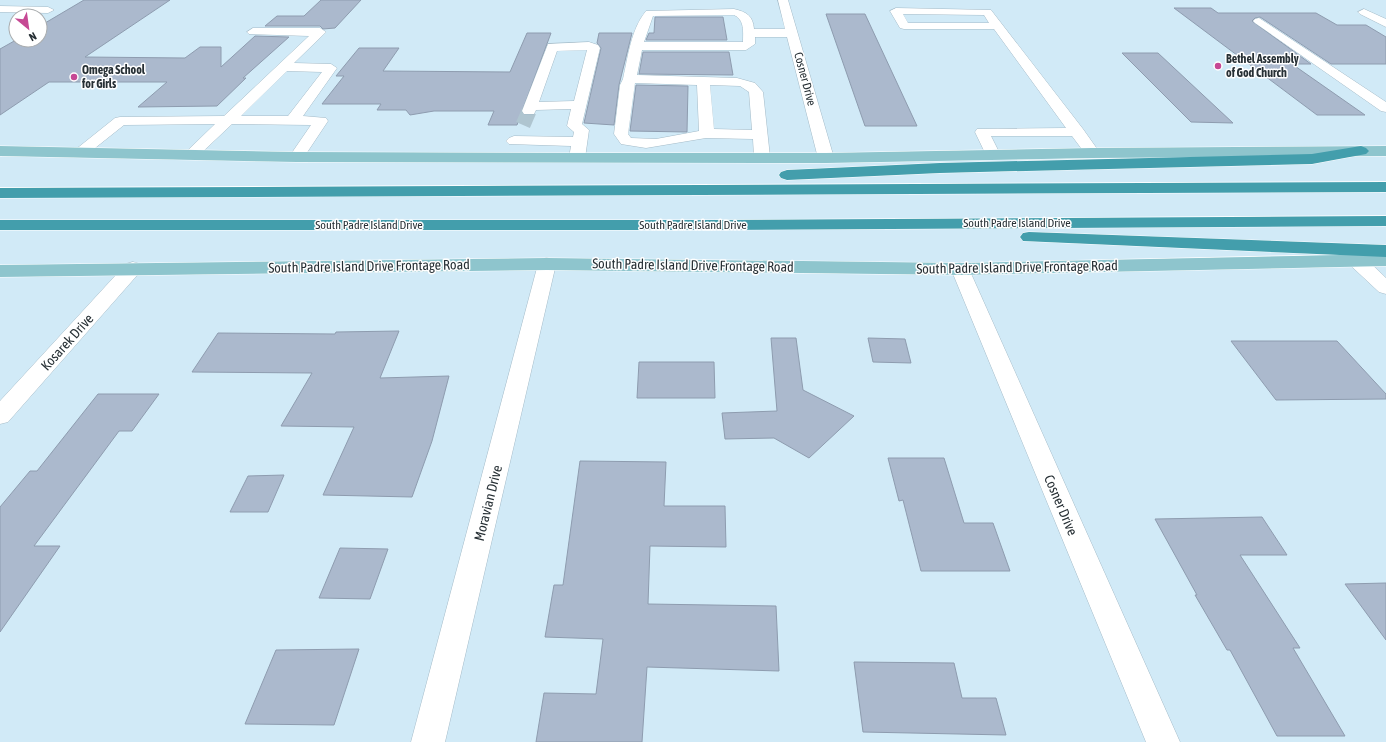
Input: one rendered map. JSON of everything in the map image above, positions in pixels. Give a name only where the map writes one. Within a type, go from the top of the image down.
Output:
[{"type":"highway","points":[[470,190],[940,168],[1312,159],[1361,151]]},
{"type":"highway","points":[[0,193],[1386,187]]},
{"type":"highway","name":"South Padre Island Drive","points":[[0,225],[714,225],[1386,220]]},
{"type":"highway","points":[[714,225],[1386,250]]},
{"type":"main road","points":[[0,151],[297,157],[509,158],[826,158],[992,154],[1386,152]]},
{"type":"main road","name":"South Padre Island Drive Frontage Road","points":[[0,271],[134,268],[547,264],[960,269],[1386,260]]},
{"type":"street","name":"Cosner Drive","points":[[783,0],[826,158]]},
{"type":"street","points":[[998,26],[904,26],[896,12],[987,12],[998,26],[1078,132],[1092,153]]},
{"type":"street","points":[[1364,12],[1386,24]]},
{"type":"street","points":[[637,46],[738,47],[749,44],[747,18],[740,13],[650,13],[645,18],[637,46],[630,79],[627,85],[621,134],[626,141],[647,143],[663,142],[707,134],[760,135]]},
{"type":"street","points":[[1259,21],[1386,108]]},
{"type":"street","points":[[191,155],[320,32],[253,32]]},
{"type":"street","points":[[748,33],[792,33]]},
{"type":"street","points":[[577,158],[582,130],[574,126],[578,105],[594,48],[589,46],[552,47],[530,108],[578,105]]},
{"type":"street","points":[[284,67],[330,68],[293,120]]},
{"type":"street","points":[[630,79],[737,82],[754,88],[756,92],[762,157]]},
{"type":"street","points":[[703,81],[707,134]]},
{"type":"street","points":[[80,153],[120,121],[321,121],[297,157]]},
{"type":"street","points":[[509,158],[514,141],[523,125]]},
{"type":"street","points":[[992,154],[982,132],[1078,132]]},
{"type":"street","points":[[514,141],[580,142]]},
{"type":"street","points":[[644,158],[647,143]]},
{"type":"street","points":[[1356,260],[1386,288]]},
{"type":"street","name":"Moravian Drive","points":[[428,742],[547,264]]},
{"type":"street","name":"Kosarek Drive","points":[[0,416],[134,268]]},
{"type":"street","name":"Cosner Drive","points":[[960,269],[1163,742]]},
{"type":"building","points":[[84,0],[170,0],[85,57],[185,58],[200,47],[221,47],[221,67],[255,36],[289,37],[243,78],[246,78],[217,106],[138,107],[167,82],[49,82],[0,115],[0,49],[8,44],[8,48],[48,48],[48,21]]},
{"type":"building","points":[[321,0],[361,0],[335,28],[323,29],[320,26],[265,26],[277,16],[304,16]]},
{"type":"building","points":[[1174,8],[1211,8],[1218,13],[1316,13],[1337,25],[1366,25],[1386,37],[1386,64],[1331,64],[1260,17],[1255,18],[1252,21],[1311,64],[1292,64],[1365,115],[1317,115]]},
{"type":"building","points":[[826,14],[865,14],[917,126],[865,126]]},
{"type":"building","points":[[655,17],[723,17],[727,40],[646,40],[649,33],[654,33]]},
{"type":"building","points":[[527,33],[551,33],[517,125],[488,125],[494,111],[434,111],[410,115],[406,110],[377,110],[381,104],[322,104],[344,76],[336,76],[359,48],[399,48],[383,71],[510,72]]},
{"type":"building","points":[[599,33],[632,33],[619,85],[614,125],[584,123],[601,48],[597,43]]},
{"type":"building","points":[[643,52],[729,52],[733,75],[639,74]]},
{"type":"building","points":[[1122,53],[1158,53],[1233,123],[1191,122]]},
{"type":"building","points":[[636,85],[688,86],[687,132],[630,131]]},
{"type":"building","points":[[399,331],[380,378],[449,376],[432,441],[412,497],[323,495],[354,427],[281,426],[312,373],[192,372],[218,333],[335,334],[336,332]]},
{"type":"building","points":[[771,338],[796,338],[803,390],[854,416],[809,458],[774,438],[725,439],[722,413],[777,411]]},
{"type":"building","points":[[868,338],[905,339],[911,363],[873,362]]},
{"type":"building","points":[[1231,341],[1337,341],[1386,394],[1386,399],[1276,400]]},
{"type":"building","points":[[639,362],[714,362],[715,398],[637,398]]},
{"type":"building","points":[[98,394],[159,394],[132,431],[119,431],[34,546],[60,546],[0,632],[0,507],[30,471],[37,471]]},
{"type":"building","points":[[888,458],[944,458],[964,523],[993,523],[1010,571],[921,571],[903,500],[899,501]]},
{"type":"building","points":[[580,461],[666,462],[664,506],[725,506],[726,547],[650,546],[648,604],[776,606],[779,671],[647,667],[642,742],[536,742],[544,693],[596,694],[603,639],[545,637],[554,585],[563,585]]},
{"type":"building","points":[[284,475],[268,512],[230,512],[248,476]]},
{"type":"building","points":[[1262,517],[1287,555],[1240,555],[1300,648],[1293,648],[1345,736],[1277,736],[1230,650],[1227,650],[1195,595],[1197,595],[1155,519]]},
{"type":"building","points":[[340,548],[388,549],[370,599],[319,598]]},
{"type":"building","points":[[1386,583],[1386,640],[1345,584]]},
{"type":"building","points":[[359,649],[334,725],[245,724],[276,650]]},
{"type":"building","points":[[854,662],[954,663],[962,698],[996,698],[1006,735],[863,732]]},
{"type":"tunnel","points":[[523,125],[529,111]]},
{"type":"place","name":"Bethel Assembly of God Church","points":[[1218,66]]},
{"type":"place","name":"Omega School for Girls","points":[[74,77]]}]
